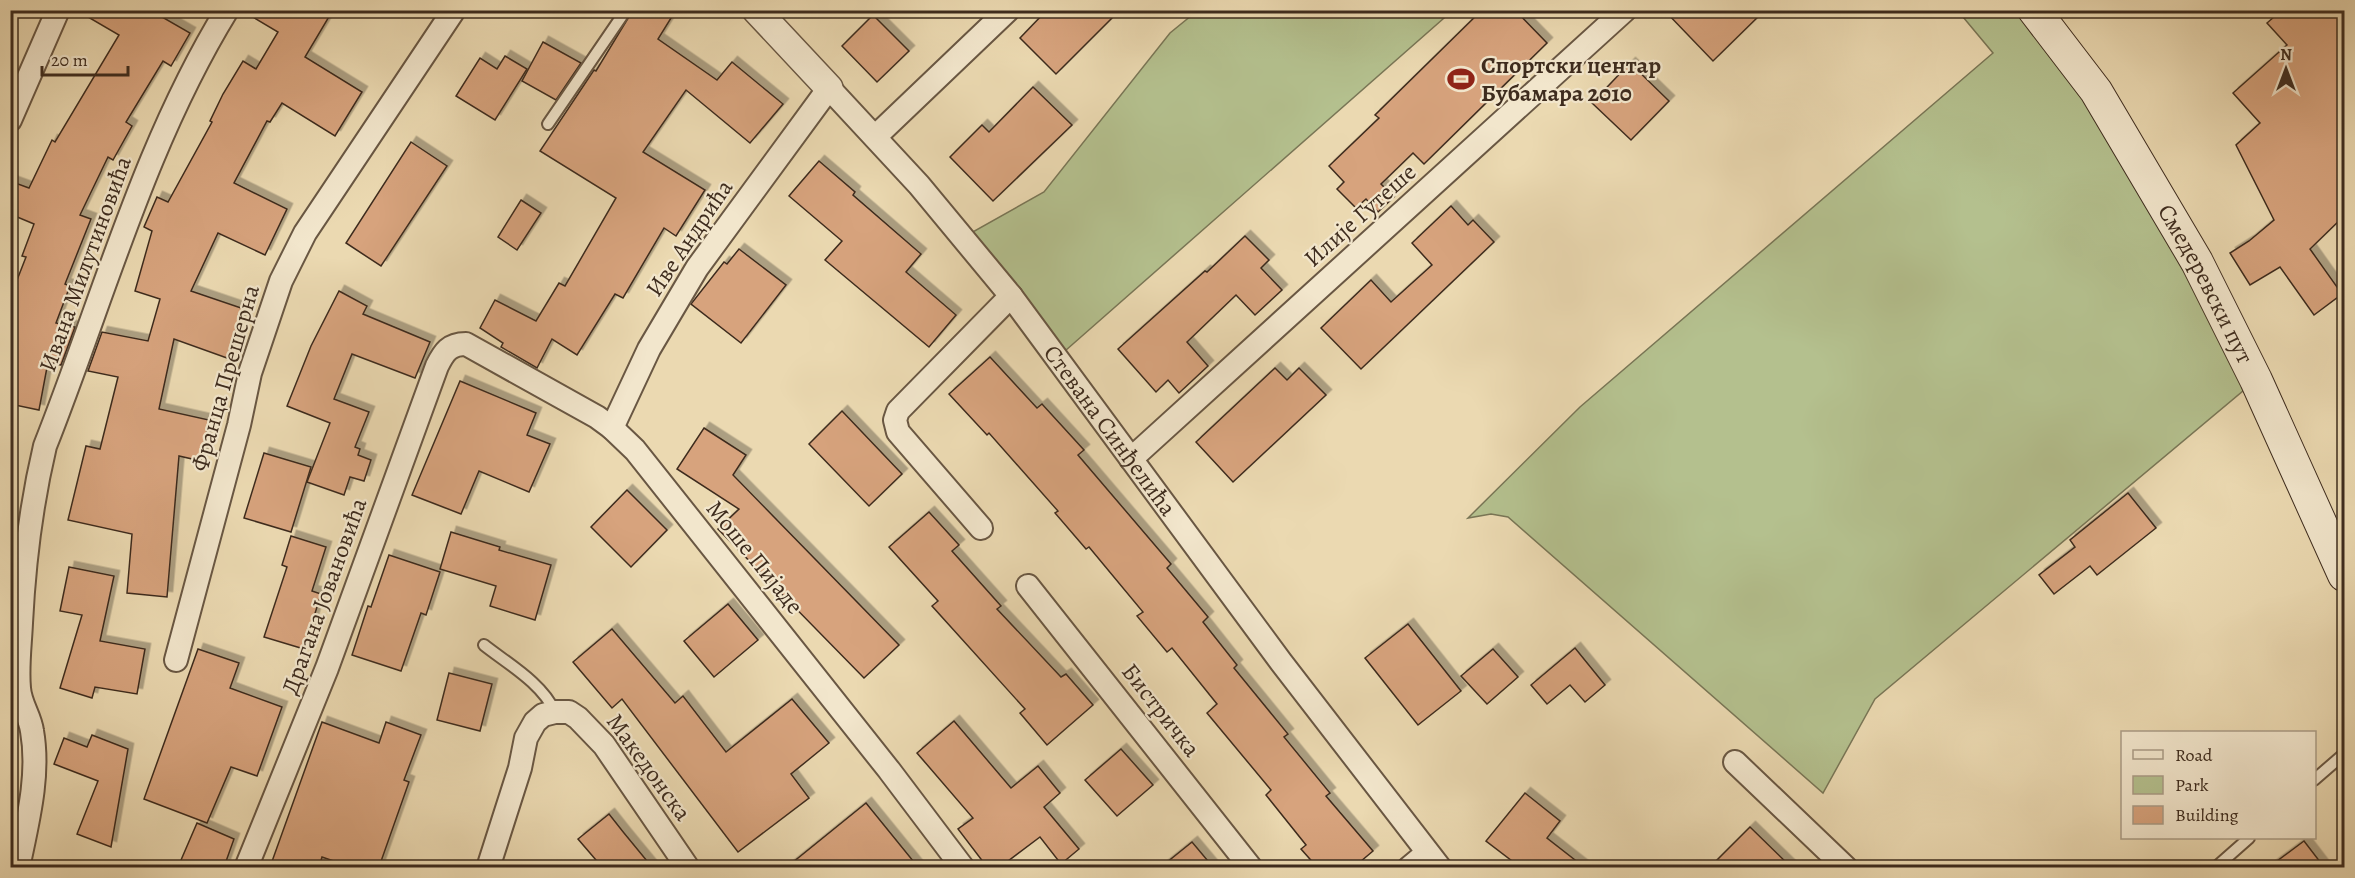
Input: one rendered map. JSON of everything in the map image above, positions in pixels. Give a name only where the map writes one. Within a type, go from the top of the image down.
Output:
[{"type":"main road","name":"Смедеревски пут","points":[[2034,10],[2096,91],[2197,262],[2256,380],[2343,568]]},
{"type":"street","points":[[10,120],[58,10]]},
{"type":"street","name":"Ивана Милутиновића","points":[[18,867],[32,792],[35,759],[32,730],[21,700],[19,664],[28,529],[45,446],[149,166],[212,35],[227,10]]},
{"type":"street","name":"Франца Прешерна","points":[[176,660],[239,425],[250,373],[281,281],[305,233],[454,10]]},
{"type":"street","name":"Стевана Синђелића","points":[[756,10],[919,185],[1011,296],[1281,662],[1433,860]]},
{"type":"street","points":[[875,137],[1008,10]]},
{"type":"street","name":"Илије Гутеше","points":[[1131,459],[1624,10]]},
{"type":"street","name":"Иве Андрића","points":[[612,429],[649,349],[697,268],[829,88]]},
{"type":"street","points":[[981,528],[898,432],[895,420],[898,411],[1011,296]]},
{"type":"street","name":"Моше Пијаде","points":[[453,345],[466,344],[597,417],[635,450],[963,867]]},
{"type":"street","name":"Драгана Јовановића","points":[[246,867],[327,668],[437,366],[443,353],[453,345]]},
{"type":"street","name":"Бистричка","points":[[1028,586],[1251,867]]},
{"type":"street","points":[[488,867],[520,768],[526,738],[535,722],[543,715],[555,712]]},
{"type":"street","name":"Македонска","points":[[555,712],[569,712],[604,744],[688,867]]},
{"type":"street","points":[[1735,762],[1846,867]]},
{"type":"street","points":[[1409,867],[1433,860]]},
{"type":"lane","points":[[548,124],[626,10]]},
{"type":"lane","points":[[484,645],[540,690],[549,700],[555,712]]},
{"type":"lane","points":[[2316,778],[2344,754]]},
{"type":"lane","points":[[2215,867],[2247,839]]},
{"type":"green space","points":[[1197,11],[1452,11],[1057,358],[962,238],[1044,192],[1170,33]]},
{"type":"green space","points":[[1958,11],[2030,11],[2256,380],[1875,699],[1823,793],[1508,517],[1491,514],[1468,518],[1580,407],[1993,53]]},
{"type":"building","points":[[76,10],[150,10],[190,33],[171,66],[163,61],[126,122],[132,126],[113,160],[108,157],[80,215],[91,219],[65,284],[70,286],[56,323],[75,327],[61,365],[48,362],[39,410],[10,404],[10,298],[26,257],[22,256],[34,224],[10,214],[10,181],[29,188],[52,140],[55,142],[119,35]]},
{"type":"building","points":[[241,10],[333,10],[305,57],[362,92],[335,136],[282,103],[270,122],[267,121],[234,183],[287,209],[265,255],[218,233],[191,291],[244,309],[227,358],[174,339],[159,409],[209,420],[201,461],[179,456],[167,597],[127,593],[132,534],[68,520],[86,446],[100,449],[118,377],[88,371],[102,332],[148,341],[160,299],[135,291],[152,231],[144,227],[157,197],[168,202],[212,122],[210,121],[223,94],[243,61],[256,69],[278,32]]},
{"type":"building","points":[[633,10],[676,10],[658,39],[717,80],[732,62],[783,104],[750,143],[686,90],[643,152],[705,190],[676,236],[664,228],[623,298],[615,294],[577,355],[552,339],[537,368],[501,347],[503,343],[480,328],[495,300],[536,321],[559,283],[565,286],[616,198],[540,151],[594,70],[596,71]]},
{"type":"building","points":[[1047,10],[1120,10],[1056,74],[1020,38]]},
{"type":"building","name":"Спортски центар Бубамара 2010","points":[[1482,10],[1515,10],[1547,43],[1424,164],[1413,153],[1381,184],[1394,197],[1378,212],[1366,199],[1356,208],[1337,189],[1344,182],[1329,166],[1379,118],[1375,115]]},
{"type":"building","points":[[1664,10],[1765,10],[1713,61]]},
{"type":"building","points":[[2282,10],[2344,10],[2344,216],[2310,249],[2342,294],[2314,315],[2280,267],[2250,285],[2230,253],[2249,241],[2274,220],[2236,145],[2260,123],[2233,93],[2287,45],[2267,23]]},
{"type":"building","points":[[873,15],[909,51],[877,82],[842,46]]},
{"type":"building","points":[[543,42],[581,63],[556,100],[522,81]]},
{"type":"building","points":[[505,56],[527,69],[495,120],[456,96],[480,58],[497,69]]},
{"type":"building","points":[[1630,63],[1669,101],[1631,140],[1592,103]]},
{"type":"building","points":[[1033,87],[1072,125],[993,201],[950,157],[982,125],[989,132]]},
{"type":"building","points":[[411,142],[447,166],[381,266],[346,243]]},
{"type":"building","points":[[819,161],[855,192],[853,195],[921,254],[906,272],[956,315],[929,347],[825,260],[842,241],[789,196]]},
{"type":"building","points":[[521,200],[541,213],[517,250],[498,237]]},
{"type":"building","points":[[1451,206],[1468,225],[1473,220],[1494,242],[1361,369],[1321,328],[1371,280],[1391,302],[1432,265],[1412,243]]},
{"type":"building","points":[[1245,236],[1269,260],[1261,268],[1282,290],[1255,315],[1236,295],[1187,342],[1208,366],[1179,393],[1168,380],[1156,392],[1118,349]]},
{"type":"building","points":[[739,249],[786,285],[741,343],[691,304],[724,262],[727,264]]},
{"type":"building","points":[[339,291],[367,306],[363,314],[430,342],[415,378],[352,354],[334,399],[369,412],[355,447],[360,449],[358,455],[371,460],[364,481],[350,477],[344,495],[307,482],[330,423],[287,406],[311,346]]},
{"type":"building","points":[[990,357],[1037,408],[1042,404],[1084,450],[1078,455],[1171,564],[1167,568],[1208,617],[1203,622],[1237,665],[1234,668],[1288,734],[1284,737],[1330,793],[1326,796],[1373,851],[1354,867],[1317,867],[1301,849],[1306,845],[1266,795],[1271,790],[1207,713],[1217,704],[1172,648],[1167,652],[1137,616],[1143,612],[1089,547],[1086,549],[1055,513],[1058,511],[989,433],[987,435],[949,394]]},
{"type":"building","points":[[1275,368],[1287,380],[1299,368],[1326,395],[1233,482],[1196,442]]},
{"type":"building","points":[[460,381],[536,413],[527,435],[550,444],[529,492],[479,471],[461,514],[412,495]]},
{"type":"building","points":[[842,411],[902,474],[869,506],[809,444]]},
{"type":"building","points":[[704,428],[746,455],[733,475],[899,645],[864,678],[718,529],[739,509],[677,469]]},
{"type":"building","points":[[264,453],[311,467],[291,532],[244,518]]},
{"type":"building","points":[[627,490],[667,530],[631,567],[591,527]]},
{"type":"building","points":[[2128,493],[2156,528],[2097,575],[2090,566],[2054,594],[2039,575],[2075,547],[2070,540]]},
{"type":"building","points":[[929,512],[959,545],[952,551],[1001,606],[997,609],[1061,677],[1066,674],[1093,705],[1047,745],[1020,713],[1025,709],[932,606],[938,601],[889,547]]},
{"type":"building","points":[[451,532],[500,547],[499,550],[551,565],[535,620],[490,606],[496,586],[440,569]]},
{"type":"building","points":[[291,536],[326,547],[312,591],[321,594],[304,649],[264,637],[287,567],[282,565]]},
{"type":"building","points":[[389,555],[440,572],[426,615],[421,613],[401,671],[352,655],[368,606],[371,607]]},
{"type":"building","points":[[69,567],[114,576],[100,641],[145,649],[137,694],[95,687],[92,698],[60,688],[82,615],[60,611]]},
{"type":"building","points":[[728,604],[758,640],[714,677],[684,641]]},
{"type":"building","points":[[1408,624],[1461,691],[1418,725],[1365,658]]},
{"type":"building","points":[[612,629],[675,703],[683,696],[726,752],[792,699],[829,743],[791,774],[809,798],[738,852],[622,699],[612,708],[573,662]]},
{"type":"building","points":[[1575,648],[1605,685],[1585,702],[1570,685],[1547,704],[1531,685]]},
{"type":"building","points":[[198,649],[239,663],[230,688],[282,707],[257,776],[231,767],[207,823],[144,799]]},
{"type":"building","points":[[1493,649],[1518,677],[1487,704],[1461,676]]},
{"type":"building","points":[[449,673],[492,684],[480,731],[437,720]]},
{"type":"building","points":[[954,721],[1011,788],[1038,766],[1060,793],[1044,807],[1079,849],[1061,864],[1040,837],[1000,867],[987,867],[958,829],[973,818],[917,753]]},
{"type":"building","points":[[322,722],[379,743],[386,722],[421,735],[404,780],[409,782],[379,867],[351,867],[322,857],[319,867],[270,867]]},
{"type":"building","points":[[92,735],[128,749],[111,847],[77,834],[98,781],[54,764],[64,738],[87,747]]},
{"type":"building","points":[[1121,749],[1153,785],[1117,816],[1085,780]]},
{"type":"building","points":[[1525,793],[1560,821],[1547,838],[1584,867],[1520,867],[1486,841]]},
{"type":"building","points":[[866,803],[918,867],[787,867]]},
{"type":"building","points":[[609,814],[652,867],[602,867],[578,839]]},
{"type":"building","points":[[197,823],[234,839],[224,867],[178,867]]},
{"type":"building","points":[[1750,827],[1791,867],[1710,867]]},
{"type":"building","points":[[2304,841],[2324,867],[2269,867]]},
{"type":"building","points":[[1192,842],[1213,867],[1161,867]]},
{"type":"place","name":"Спортски центар Бубамара 2010","points":[[1461,79]]}]
